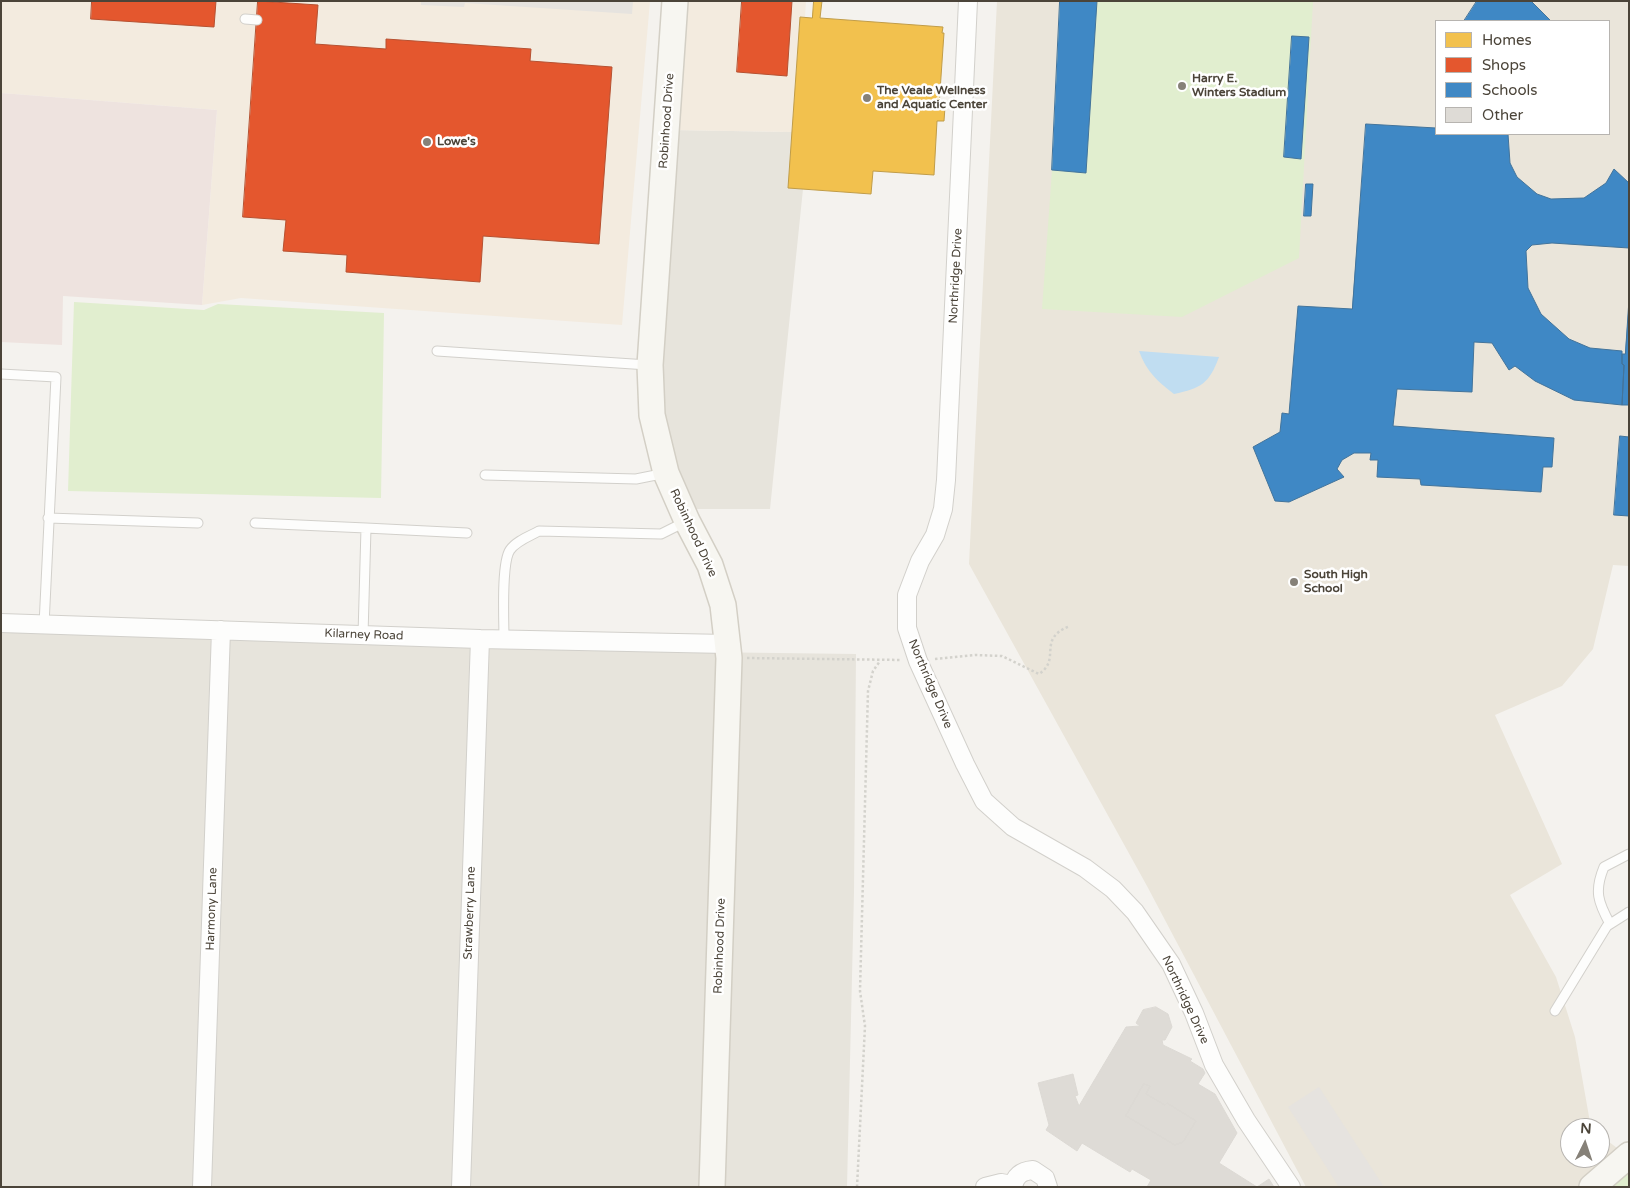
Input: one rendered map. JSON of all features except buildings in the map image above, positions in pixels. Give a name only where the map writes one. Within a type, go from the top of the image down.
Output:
[{"type":"street","name":"Robinhood Drive","points":[[675,1],[650,365],[652,415],[666,473],[687,521],[710,565],[723,604],[729,658],[712,1187]]},
{"type":"street","name":"Northridge Drive","points":[[968,1],[945,490],[943,509],[935,536],[920,562],[907,595],[907,628],[918,661],[984,801],[1013,827],[1085,868],[1113,889],[1136,912],[1171,964],[1194,1013],[1214,1065],[1246,1120],[1291,1187]]},
{"type":"street","name":"Kilarney Road","points":[[1,623],[480,639],[727,644]]},
{"type":"street","name":"Harmony Lane","points":[[202,1187],[221,630]]},
{"type":"street","name":"Strawberry Lane","points":[[461,1187],[480,639]]},
{"type":"street","points":[[1592,1187],[1629,1155]]},
{"type":"street","points":[[985,1187],[1001,1183],[1013,1186],[1020,1174],[1033,1170],[1045,1178],[1048,1187]]},
{"type":"lane","points":[[245,19],[257,20]]},
{"type":"lane","points":[[437,351],[650,365]]},
{"type":"lane","points":[[1,374],[56,377],[44,625]]},
{"type":"lane","points":[[485,475],[636,479],[666,473]]},
{"type":"lane","points":[[48,518],[198,523]]},
{"type":"lane","points":[[504,639],[506,564],[510,550],[524,539],[539,531],[661,534],[687,521]]},
{"type":"lane","points":[[256,522],[467,533]]},
{"type":"lane","points":[[363,634],[366,528]]},
{"type":"lane","points":[[1610,924],[1598,897],[1598,882],[1604,868],[1629,854]]},
{"type":"lane","points":[[1555,1011],[1610,924],[1629,912]]},
{"type":"path","points":[[857,1187],[865,1026],[860,991],[868,691],[873,671],[880,661]]},
{"type":"shaded area","points":[[1,1],[650,1],[622,325],[241,298],[202,305],[217,110],[1,93]]},
{"type":"shaded area","points":[[421,1],[633,1],[632,14],[465,3],[464,7],[421,5]]},
{"type":"shaded area","points":[[682,1],[806,1],[805,17],[800,17],[792,132],[673,130]]},
{"type":"shaded area","name":"South High School","points":[[997,1],[1629,1],[1629,566],[1613,565],[1593,649],[1562,686],[1495,715],[1562,864],[1510,895],[1556,977],[1575,1037],[1589,1118],[1560,1118],[1560,1168],[1598,1168],[1579,1187],[1306,1187],[1147,886],[969,564]]},
{"type":"shaded area","points":[[1,93],[217,110],[202,305],[63,296],[62,345],[1,342]]},
{"type":"shaded area","points":[[673,130],[792,132],[803,189],[770,509],[693,509],[682,490],[658,398]]},
{"type":"shaded area","points":[[1,629],[699,652],[856,654],[854,892],[847,1187],[1,1187]]},
{"type":"shaded area","points":[[1319,1087],[1384,1187],[1339,1187],[1288,1107]]},
{"type":"shaded area","name":"South High School","points":[[1610,1143],[1617,1148],[1610,1155]]},
{"type":"green space","name":"Harry E. Winters Stadium","points":[[1060,1],[1313,1],[1299,258],[1182,317],[1042,309],[1052,170]]},
{"type":"green space","points":[[74,302],[204,310],[218,304],[384,313],[381,498],[68,491]]},
{"type":"green space","points":[[1629,1155],[1629,1187],[1592,1187]]},
{"type":"water","points":[[1139,351],[1219,357],[1212,373],[1203,383],[1197,387],[1174,394],[1153,376]]},
{"type":"place","name":"Harry E. Winters Stadium","points":[[1182,86]]},
{"type":"place","name":"The Veale Wellness and Aquatic Center","points":[[867,98]]},
{"type":"place","name":"Lowe's","points":[[427,142]]},
{"type":"place","name":"South High School","points":[[1294,582]]}]
